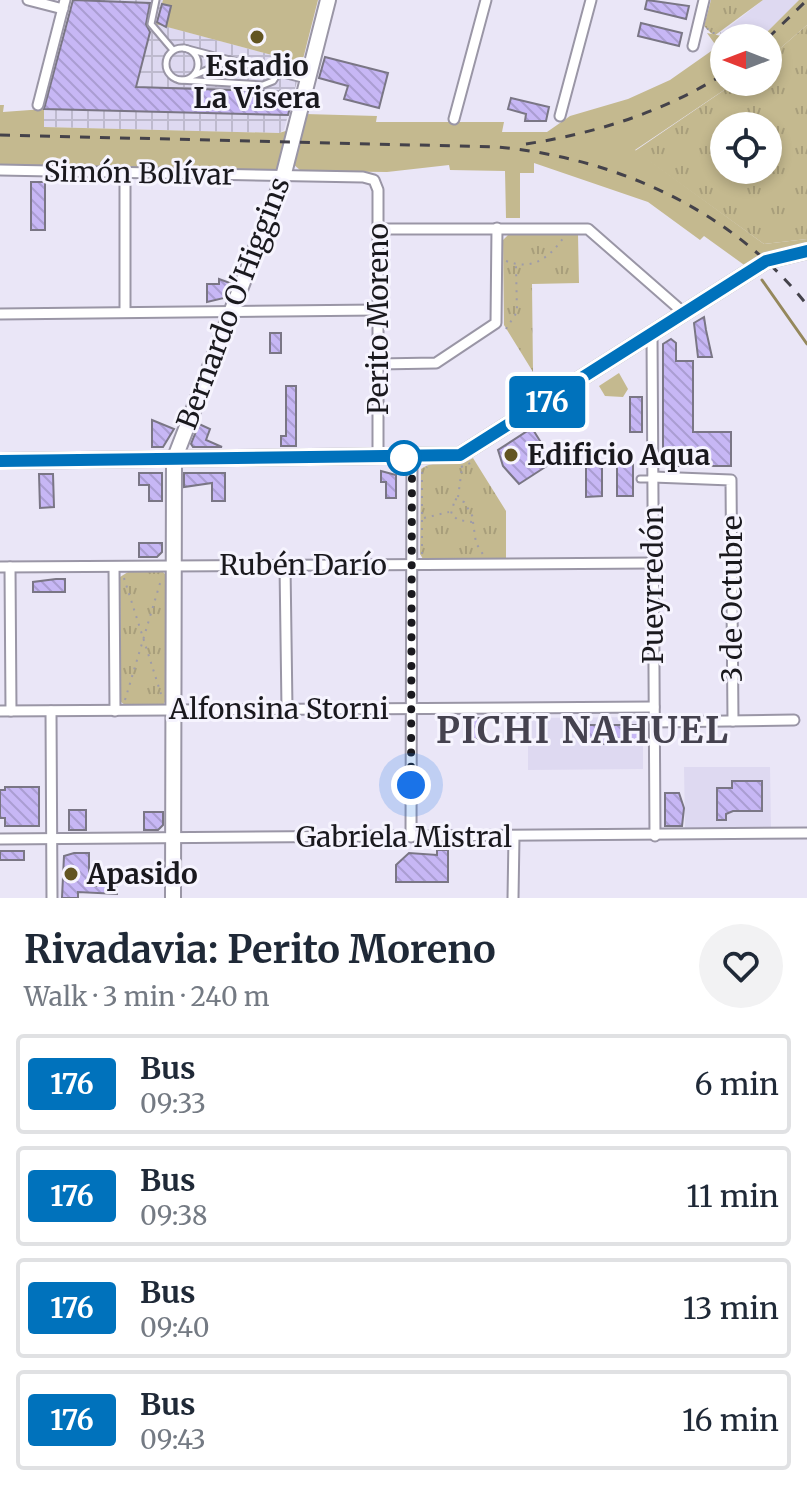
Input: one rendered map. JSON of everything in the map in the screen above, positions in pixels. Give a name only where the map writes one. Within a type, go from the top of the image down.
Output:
[{"type":"main road","name":"Bernardo O'Higgins","points":[[173,898],[167,570],[174,460],[283,175],[328,0]]},
{"type":"main road","points":[[0,461],[453,457],[466,453],[766,261],[807,251]]},
{"type":"street","points":[[28,0],[64,5],[38,105]]},
{"type":"street","points":[[454,119],[486,0]]},
{"type":"street","points":[[560,116],[591,0]]},
{"type":"street","points":[[693,46],[703,0]]},
{"type":"street","name":"Simón Bolívar","points":[[0,170],[366,177],[374,180]]},
{"type":"street","points":[[125,172],[125,312]]},
{"type":"street","name":"Perito Moreno","points":[[374,180],[378,229],[378,458]]},
{"type":"street","points":[[378,364],[434,364],[501,318],[497,228]]},
{"type":"street","points":[[378,229],[590,229],[684,313]]},
{"type":"street","points":[[0,314],[378,310]]},
{"type":"street","name":"Pueyrredón","points":[[652,334],[655,836]]},
{"type":"street","points":[[411,837],[412,458]]},
{"type":"street","name":"3 de Octubre","points":[[653,478],[730,478],[733,721]]},
{"type":"street","name":"Rubén Darío","points":[[5,567],[167,570],[285,565],[653,563]]},
{"type":"street","points":[[285,565],[287,709]]},
{"type":"street","points":[[5,567],[5,711]]},
{"type":"street","points":[[114,567],[115,711]]},
{"type":"street","name":"Alfonsina Storni","points":[[5,711],[115,711],[168,706],[287,709],[654,707]]},
{"type":"street","points":[[51,711],[52,898]]},
{"type":"street","points":[[654,722],[794,720]]},
{"type":"street","name":"Gabriela Mistral","points":[[0,839],[807,833]]},
{"type":"street","points":[[513,898],[514,836]]},
{"type":"lane","points":[[156,0],[151,24],[173,50]]},
{"type":"lane","points":[[173,50],[184,48],[235,59],[307,80]]},
{"type":"lane","points":[[184,48],[197,57],[198,69],[194,76]]},
{"type":"lane","points":[[173,50],[166,68],[179,80],[263,85],[273,81],[279,72]]},
{"type":"lane","points":[[179,80],[235,59]]},
{"type":"lane","points":[[640,479],[653,478]]},
{"type":"path","points":[[707,23],[710,32]]},
{"type":"path","points":[[505,251],[505,261],[534,264],[549,256],[565,236],[551,236]]},
{"type":"path","points":[[501,318],[506,329],[517,312],[516,264]]},
{"type":"path","points":[[449,467],[462,467],[475,461]]},
{"type":"path","points":[[427,557],[422,554],[423,470],[439,467]]},
{"type":"path","points":[[450,512],[451,504],[458,498],[462,467]]},
{"type":"path","points":[[458,498],[469,509],[476,543],[484,557]]},
{"type":"path","points":[[422,518],[450,512]]},
{"type":"path","points":[[450,512],[458,520],[473,522]]},
{"type":"path","points":[[470,557],[495,557]]},
{"type":"path","points":[[123,684],[126,703],[143,639],[167,570]]},
{"type":"path","points":[[122,594],[125,576],[143,639],[168,706]]},
{"type":"shaded area","points":[[73,0],[163,0],[157,24],[302,63],[284,130],[280,133],[44,127],[44,109]]},
{"type":"shaded area","points":[[763,0],[799,0],[775,24],[732,24]]},
{"type":"shaded area","points":[[638,717],[643,723],[643,769],[528,770],[528,718]]},
{"type":"shaded area","points":[[684,767],[770,767],[771,827],[685,828]]},
{"type":"green space","name":"Estadio La Visera","points":[[163,0],[318,0],[302,63],[156,24]]},
{"type":"green space","points":[[711,0],[763,0],[730,24],[710,24],[710,32],[704,26]]},
{"type":"green space","points":[[799,0],[807,0],[807,25],[782,47],[782,24],[775,24]]},
{"type":"green space","points":[[807,25],[807,239],[764,244],[635,151],[716,96],[782,96],[782,47]]},
{"type":"green space","points":[[710,52],[710,96],[715,96],[635,150],[764,244],[807,239],[807,247],[773,252],[747,267],[704,236],[700,240],[648,202],[534,163],[534,173],[520,173],[520,218],[506,218],[505,171],[450,170],[449,165],[387,172],[301,171],[292,163],[305,114],[377,116],[376,122],[504,122],[502,132],[547,132],[570,116],[628,99],[670,80]]},
{"type":"green space","points":[[0,105],[4,105],[3,112],[44,109],[44,127],[279,133],[289,130],[279,167],[273,171],[0,165]]},
{"type":"green space","points":[[578,234],[579,283],[532,284],[533,372],[504,325],[503,240],[508,235]]},
{"type":"green space","points":[[619,373],[628,389],[623,397],[605,396],[599,386]]},
{"type":"green space","points":[[473,458],[506,511],[506,559],[423,559],[420,554],[421,469],[433,464]]},
{"type":"green space","points":[[128,572],[163,572],[167,576],[167,699],[163,705],[125,705],[121,702],[120,577]]},
{"type":"building","points":[[73,0],[150,3],[146,24],[150,32],[136,87],[294,92],[288,115],[44,109]]},
{"type":"building","points":[[647,0],[689,6],[686,19],[645,9]]},
{"type":"building","points":[[162,4],[171,6],[166,27],[157,22]]},
{"type":"building","points":[[641,23],[682,33],[679,46],[638,36]]},
{"type":"building","points":[[325,57],[388,73],[379,108],[344,99],[348,86],[319,78]]},
{"type":"building","points":[[511,98],[549,107],[546,121],[525,121],[526,114],[508,109]]},
{"type":"building","points":[[31,182],[45,182],[45,230],[31,230]]},
{"type":"building","points":[[219,279],[230,283],[224,298],[207,302],[207,284],[219,284]]},
{"type":"building","points":[[704,317],[712,357],[698,357],[694,323]]},
{"type":"building","points":[[270,333],[281,333],[281,353],[270,353]]},
{"type":"building","points":[[671,339],[676,343],[676,361],[693,361],[693,432],[731,432],[731,466],[668,466],[663,462],[663,344]]},
{"type":"building","points":[[286,386],[296,386],[296,446],[281,446],[281,436],[286,436]]},
{"type":"building","points":[[630,397],[642,397],[642,432],[630,432]]},
{"type":"building","points":[[152,420],[174,429],[163,447],[152,447]]},
{"type":"building","points":[[199,424],[210,429],[206,440],[222,447],[193,447],[191,444]]},
{"type":"building","name":"Edificio Aqua","points":[[532,428],[553,462],[519,484],[503,466],[498,450]]},
{"type":"building","points":[[617,462],[633,462],[633,496],[617,496]]},
{"type":"building","points":[[586,463],[602,463],[602,496],[586,497]]},
{"type":"building","points":[[381,471],[396,475],[396,498],[386,498],[386,482],[381,482]]},
{"type":"building","points":[[139,473],[162,473],[162,501],[149,501],[149,485],[139,485]]},
{"type":"building","points":[[184,473],[225,473],[225,501],[212,501],[212,483],[184,487]]},
{"type":"building","points":[[39,474],[53,474],[54,507],[40,508]]},
{"type":"building","points":[[139,543],[162,543],[162,552],[157,557],[139,557]]},
{"type":"building","points":[[65,579],[65,592],[33,592],[33,582]]},
{"type":"building","points":[[466,718],[486,718],[486,739],[466,739]]},
{"type":"building","points":[[586,725],[638,725],[638,744],[586,744]]},
{"type":"building","points":[[732,781],[762,781],[762,811],[733,811],[726,814],[726,820],[717,820],[717,788],[732,788]]},
{"type":"building","points":[[5,787],[39,787],[39,826],[5,826],[5,818],[0,818],[0,790],[5,790]]},
{"type":"building","points":[[665,793],[679,793],[684,808],[682,826],[665,826]]},
{"type":"building","points":[[69,810],[86,810],[86,830],[69,830]]},
{"type":"building","points":[[144,812],[163,812],[163,825],[158,830],[144,830]]},
{"type":"building","points":[[437,850],[448,850],[448,882],[396,882],[396,865],[409,853],[437,855]]},
{"type":"building","points":[[0,851],[24,851],[24,860],[0,860]]},
{"type":"building","name":"Apasido","points":[[89,853],[89,880],[93,880],[93,886],[117,886],[117,894],[78,892],[78,898],[62,898],[64,856]]},
{"type":"waterway","points":[[762,280],[807,344]]},
{"type":"railway","points":[[782,24],[807,0]]},
{"type":"railway","points":[[526,144],[578,134],[629,119],[710,82]]},
{"type":"railway","points":[[0,135],[498,147],[542,153],[586,163],[669,194],[744,242],[777,271],[807,305]]},
{"type":"bus line","name":"176","points":[[0,461],[460,455],[766,261],[786,253],[807,251]]},
{"type":"place","name":"Estadio La Visera","points":[[257,37]]},
{"type":"place","name":"Edificio Aqua","points":[[511,455]]},
{"type":"place","name":"Apasido","points":[[71,874]]},
{"type":"district","name":"PICHI NAHUEL","points":[[583,730]]},
{"type":"route","points":[[404,458],[412,458],[411,785]]}]
